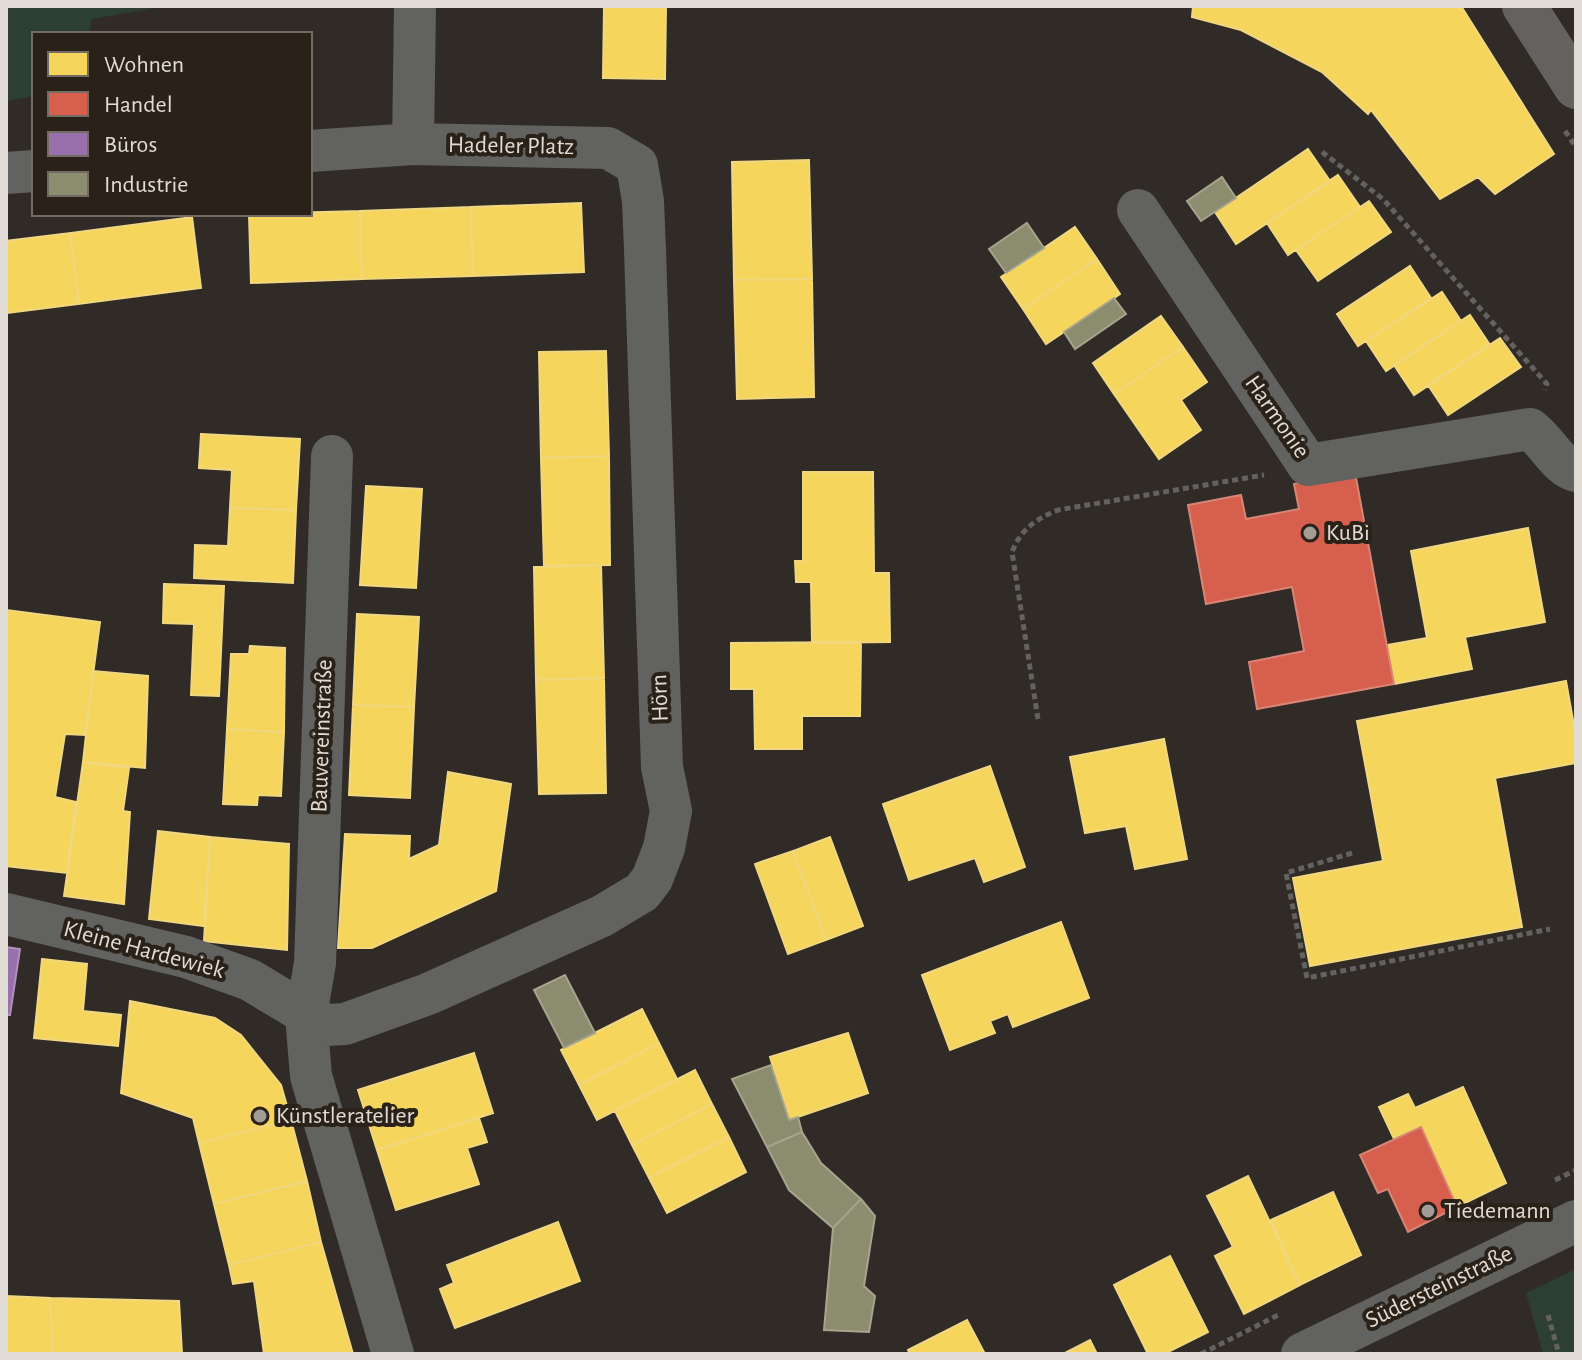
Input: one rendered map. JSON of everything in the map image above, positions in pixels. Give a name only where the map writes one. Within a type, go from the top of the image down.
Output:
[{"type":"main road","points":[[1524,6],[1576,87]]},
{"type":"street","name":"Hadeler Platz","points":[[413,144],[415,6]]},
{"type":"street","name":"Hadeler Platz","points":[[312,151],[413,144],[608,148]]},
{"type":"street","name":"Hörn","points":[[306,1016],[325,1025],[345,1024],[428,994],[602,916],[642,892],[652,879],[664,848],[671,811],[662,767],[643,201],[637,165],[608,148]]},
{"type":"street","points":[[6,173],[32,171]]},
{"type":"street","name":"Harmonie","points":[[1138,210],[1308,465],[1530,429]]},
{"type":"street","points":[[1530,429],[1541,436],[1568,469],[1576,471]]},
{"type":"street","name":"Bauvereinstraße","points":[[306,1016],[315,963],[332,456]]},
{"type":"street","name":"Kleine Hardewiek","points":[[6,914],[186,957],[250,980],[286,1000],[306,1016]]},
{"type":"street","points":[[306,1016],[311,1076],[393,1354]]},
{"type":"street","name":"Südersteinstraße","points":[[1302,1354],[1576,1221]]},
{"type":"path","points":[[1322,152],[1383,199],[1547,384],[1530,429]]},
{"type":"path","points":[[1038,719],[1012,552],[1016,541],[1034,520],[1058,510],[1238,481]]},
{"type":"path","points":[[1352,853],[1286,873],[1307,978],[1550,929]]},
{"type":"path","points":[[1548,1315],[1559,1354]]},
{"type":"green space","points":[[6,6],[167,6],[92,19],[89,32],[32,32],[32,96],[6,101]]},
{"type":"green space","points":[[1576,1269],[1576,1354],[1543,1354],[1526,1293]]},
{"type":"building: Wohnen","points":[[604,6],[666,6],[665,79],[603,78]]},
{"type":"building: Wohnen","points":[[1193,6],[1461,6],[1554,154],[1495,194],[1478,177],[1440,199],[1371,110],[1368,114],[1322,72],[1241,30],[1192,17]]},
{"type":"building: Wohnen","points":[[1308,149],[1330,181],[1236,244],[1215,212]]},
{"type":"building: Wohnen","points":[[809,160],[812,279],[734,280],[732,162]]},
{"type":"building: Wohnen","points":[[1338,175],[1360,207],[1288,255],[1267,223]]},
{"type":"building: Wohnen","points":[[1369,201],[1391,232],[1318,281],[1296,250]]},
{"type":"building: Wohnen","points":[[581,203],[584,272],[473,276],[471,207]]},
{"type":"building: Wohnen","points":[[471,207],[473,276],[362,279],[360,211]]},
{"type":"building: Wohnen","points":[[360,211],[362,279],[251,283],[249,216],[312,216],[312,212]]},
{"type":"building: Wohnen","points":[[192,217],[201,288],[79,304],[70,233]]},
{"type":"building: Wohnen","points":[[1075,227],[1097,259],[1023,309],[1001,277]]},
{"type":"building: Wohnen","points":[[70,233],[79,304],[6,313],[6,241]]},
{"type":"building: Wohnen","points":[[1097,259],[1120,294],[1046,344],[1023,309]]},
{"type":"building: Wohnen","points":[[1410,266],[1431,298],[1358,346],[1337,314]]},
{"type":"building: Wohnen","points":[[812,279],[814,397],[737,399],[734,280]]},
{"type":"building: Wohnen","points":[[1442,292],[1461,321],[1386,371],[1366,341]]},
{"type":"building: Wohnen","points":[[1470,315],[1490,345],[1414,395],[1394,365]]},
{"type":"building: Wohnen","points":[[1161,316],[1183,347],[1114,394],[1093,363]]},
{"type":"building: Wohnen","points":[[1500,338],[1521,367],[1448,415],[1428,385]]},
{"type":"building: Wohnen","points":[[1183,347],[1207,382],[1181,400],[1201,430],[1159,459],[1114,394]]},
{"type":"building: Wohnen","points":[[606,351],[609,456],[541,458],[539,352]]},
{"type":"building: Wohnen","points":[[201,434],[300,439],[296,510],[230,508],[232,470],[199,468]]},
{"type":"building: Wohnen","points":[[609,456],[610,565],[544,566],[541,458]]},
{"type":"building: Wohnen","points":[[803,472],[873,472],[874,573],[889,573],[890,642],[812,643],[811,582],[796,582],[795,561],[803,561]]},
{"type":"building: Wohnen","points":[[366,486],[422,489],[416,588],[360,585]]},
{"type":"building: Wohnen","points":[[230,508],[296,510],[293,583],[194,578],[195,545],[228,546]]},
{"type":"building: Wohnen","points":[[1528,528],[1545,622],[1465,637],[1472,669],[1394,684],[1387,645],[1427,638],[1411,551]]},
{"type":"building: Wohnen","points":[[601,565],[604,678],[536,680],[534,567]]},
{"type":"building: Wohnen","points":[[164,584],[224,586],[219,696],[191,695],[194,624],[163,623]]},
{"type":"building: Wohnen","points":[[6,610],[100,622],[85,735],[65,734],[55,797],[76,802],[67,873],[6,866]]},
{"type":"building: Wohnen","points":[[357,614],[419,617],[414,707],[353,705]]},
{"type":"building: Wohnen","points":[[861,642],[860,716],[802,716],[802,749],[755,749],[754,689],[731,689],[731,643]]},
{"type":"building: Wohnen","points":[[250,646],[285,648],[284,732],[227,729],[231,654],[249,654]]},
{"type":"building: Wohnen","points":[[93,671],[148,676],[145,768],[83,762]]},
{"type":"building: Wohnen","points":[[604,678],[606,793],[539,794],[536,680]]},
{"type":"building: Wohnen","points":[[1566,681],[1576,737],[1576,763],[1495,778],[1522,927],[1310,966],[1293,878],[1383,861],[1357,721]]},
{"type":"building: Wohnen","points":[[353,705],[414,707],[410,798],[349,795]]},
{"type":"building: Wohnen","points":[[227,729],[284,732],[281,796],[258,795],[257,805],[223,804]]},
{"type":"building: Wohnen","points":[[1164,739],[1187,859],[1135,869],[1126,826],[1085,833],[1070,757]]},
{"type":"building: Wohnen","points":[[83,762],[129,768],[123,811],[130,812],[124,904],[64,896]]},
{"type":"building: Wohnen","points":[[990,766],[1025,867],[984,882],[975,858],[909,880],[883,804]]},
{"type":"building: Wohnen","points":[[448,772],[511,784],[496,891],[372,948],[338,948],[345,834],[410,836],[409,859],[439,845]]},
{"type":"building: Wohnen","points":[[158,831],[210,837],[204,926],[149,919]]},
{"type":"building: Wohnen","points":[[210,837],[289,844],[287,950],[204,941]]},
{"type":"building: Wohnen","points":[[830,837],[863,926],[826,940],[793,851]]},
{"type":"building: Wohnen","points":[[793,851],[826,940],[788,954],[755,864]]},
{"type":"building: Wohnen","points":[[1061,922],[1089,998],[1013,1027],[1008,1014],[990,1021],[995,1033],[950,1050],[922,975]]},
{"type":"building: Wohnen","points":[[42,959],[87,964],[83,1011],[121,1015],[118,1046],[34,1038]]},
{"type":"building: Wohnen","points":[[130,1001],[215,1018],[241,1035],[281,1085],[291,1120],[199,1143],[193,1118],[121,1093]]},
{"type":"building: Wohnen","points":[[642,1009],[659,1043],[579,1085],[561,1050]]},
{"type":"building: Wohnen","points":[[848,1033],[868,1093],[789,1120],[770,1057]]},
{"type":"building: Wohnen","points":[[659,1043],[677,1079],[597,1120],[579,1085]]},
{"type":"building: Wohnen","points":[[474,1053],[493,1113],[377,1150],[358,1090]]},
{"type":"building: Wohnen","points":[[695,1070],[712,1104],[632,1145],[615,1111]]},
{"type":"building: Wohnen","points":[[1463,1087],[1506,1183],[1457,1207],[1421,1127],[1394,1139],[1379,1107],[1408,1094],[1415,1108]]},
{"type":"building: Wohnen","points":[[712,1104],[729,1137],[649,1178],[632,1145]]},
{"type":"building: Wohnen","points":[[479,1118],[487,1142],[467,1148],[479,1184],[396,1210],[377,1150]]},
{"type":"building: Wohnen","points":[[291,1120],[307,1181],[214,1204],[199,1143]]},
{"type":"building: Wohnen","points":[[729,1137],[746,1172],[667,1213],[649,1178]]},
{"type":"building: Wohnen","points":[[1248,1176],[1300,1285],[1244,1314],[1215,1256],[1233,1247],[1207,1196]]},
{"type":"building: Wohnen","points":[[307,1181],[321,1242],[229,1265],[214,1204]]},
{"type":"building: Wohnen","points":[[1333,1192],[1361,1255],[1300,1285],[1271,1220]]},
{"type":"building: Wohnen","points":[[558,1222],[580,1281],[455,1328],[440,1289],[454,1283],[447,1265]]},
{"type":"building: Wohnen","points":[[321,1242],[353,1354],[264,1354],[254,1281],[233,1284],[229,1265]]},
{"type":"building: Wohnen","points":[[1170,1256],[1208,1332],[1164,1354],[1148,1354],[1114,1285]]},
{"type":"building: Wohnen","points":[[6,1296],[50,1298],[53,1354],[6,1354]]},
{"type":"building: Wohnen","points":[[50,1298],[179,1301],[182,1354],[53,1354]]},
{"type":"building: Wohnen","points":[[967,1320],[985,1354],[910,1354],[908,1350]]},
{"type":"building: Wohnen","points":[[1090,1340],[1097,1354],[1063,1354]]},
{"type":"building: Handel","points":[[1355,472],[1394,684],[1257,709],[1249,662],[1304,651],[1292,587],[1206,604],[1188,505],[1241,495],[1246,519],[1299,509],[1294,484]]},
{"type":"building: Handel","points":[[1421,1127],[1457,1207],[1408,1232],[1388,1189],[1378,1193],[1360,1155]]},
{"type":"building: Büros","points":[[6,947],[20,949],[10,1015],[6,1015]]},
{"type":"building: Industrie","points":[[1222,177],[1236,198],[1201,221],[1187,201]]},
{"type":"building: Industrie","points":[[1027,223],[1044,248],[1006,273],[989,249]]},
{"type":"building: Industrie","points":[[1114,298],[1126,314],[1075,349],[1064,332]]},
{"type":"building: Industrie","points":[[565,975],[595,1033],[564,1048],[534,990]]},
{"type":"building: Industrie","points":[[771,1065],[789,1120],[798,1117],[802,1132],[767,1147],[732,1079]]},
{"type":"building: Industrie","points":[[802,1132],[821,1163],[861,1199],[833,1228],[789,1190],[767,1147]]},
{"type":"building: Industrie","points":[[861,1199],[875,1216],[864,1286],[875,1296],[869,1332],[824,1330],[833,1228]]},
{"type":"place","name":"KuBi","points":[[1310,533]]},
{"type":"place","name":"Künstleratelier","points":[[260,1116]]},
{"type":"place","name":"Tiedemann","points":[[1428,1211]]}]
